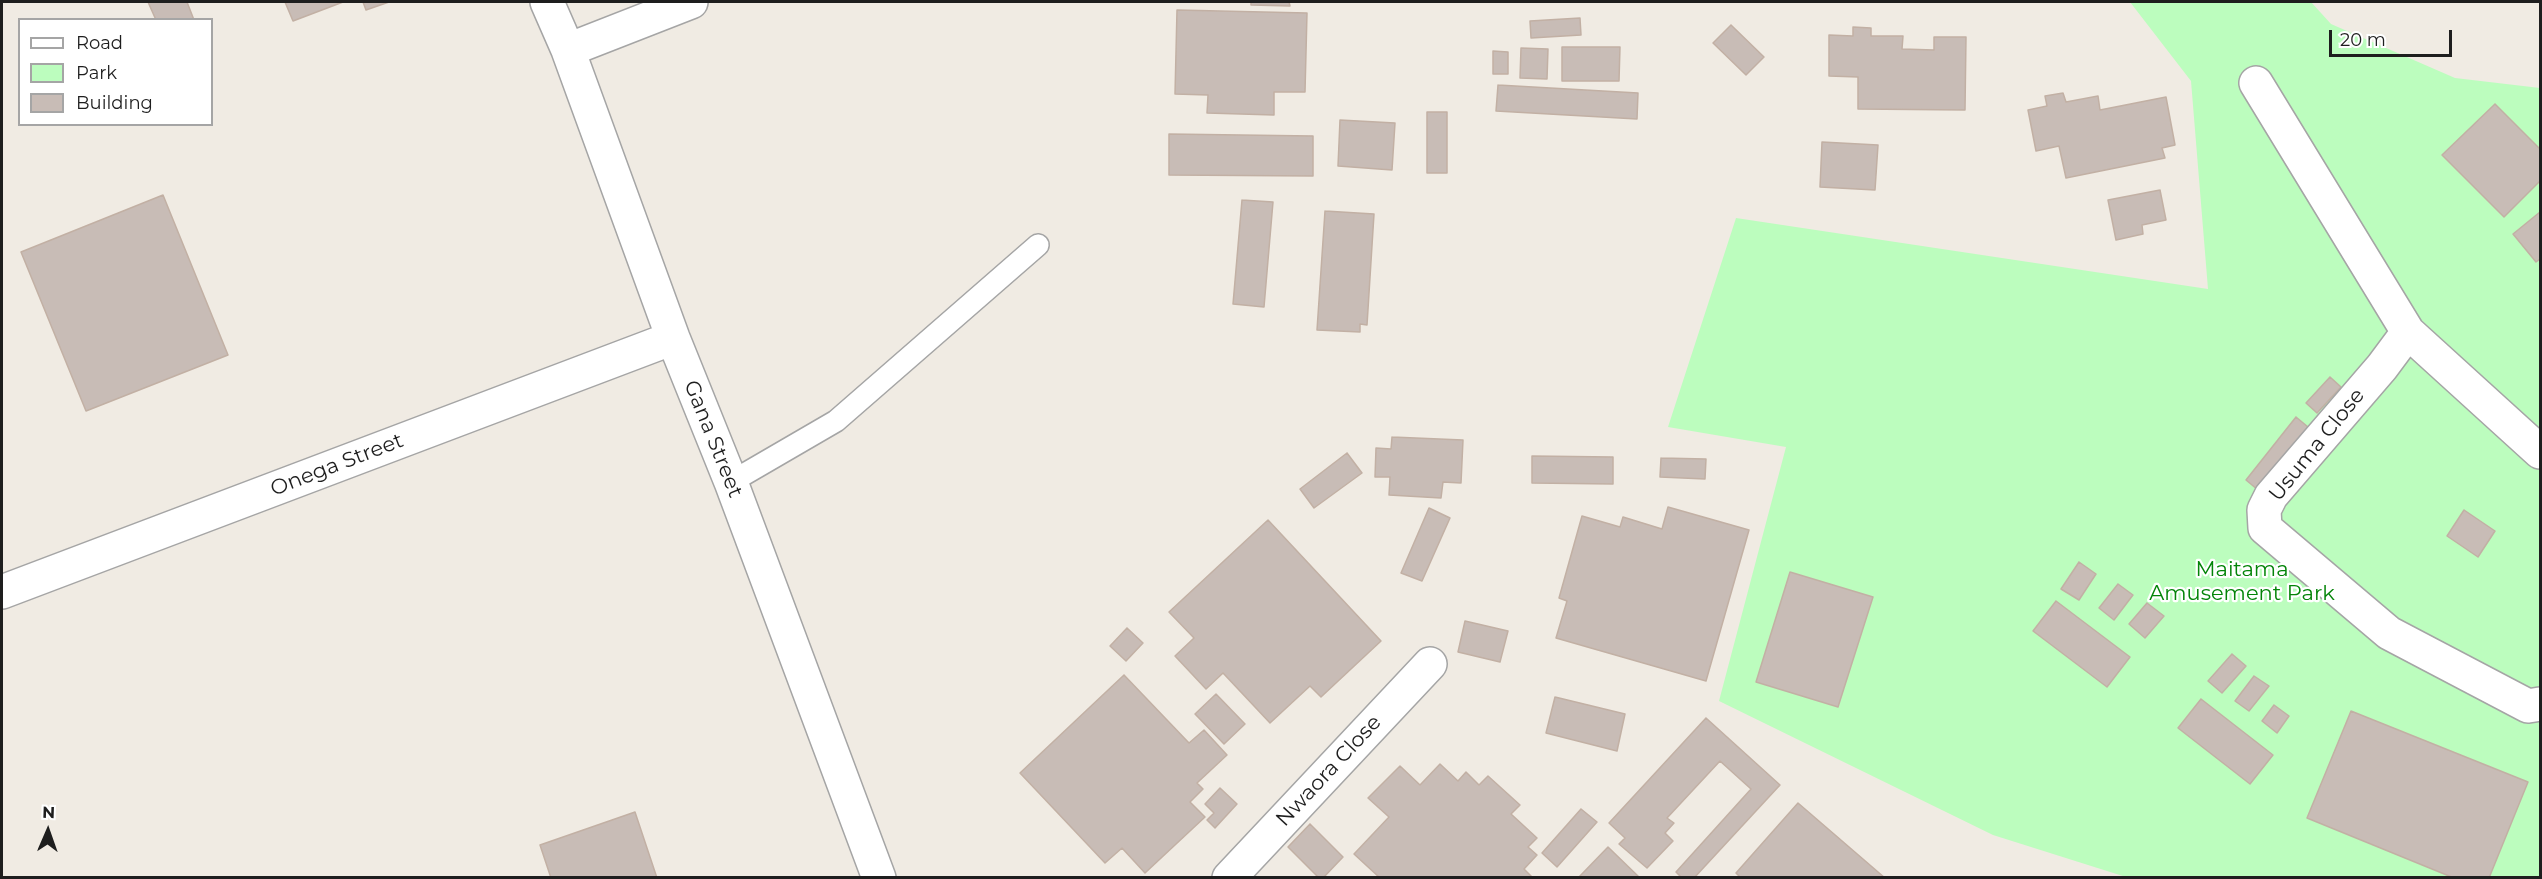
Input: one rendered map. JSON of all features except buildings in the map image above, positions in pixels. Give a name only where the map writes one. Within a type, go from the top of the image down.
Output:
[{"type":"street","name":"Gana Street","points":[[547,2],[568,50],[673,338],[730,482],[879,878]]},
{"type":"street","points":[[568,50],[691,2]]},
{"type":"street","points":[[2256,83],[2408,332],[2541,452]]},
{"type":"street","name":"Usuma Close","points":[[2408,332],[2382,367],[2271,496],[2264,510],[2265,528],[2389,633],[2528,706],[2541,704]]},
{"type":"street","name":"Onega Street","points":[[2,592],[673,338]]},
{"type":"street","name":"Nwaora Close","points":[[1229,878],[1430,664]]},
{"type":"lane","points":[[730,482],[836,421],[1038,245]]},
{"type":"green space","name":"Maitama Amusement Park","points":[[2130,2],[2311,2],[2331,24],[2455,78],[2540,88],[2540,877],[2126,877],[1993,835],[1719,701],[1786,447],[1668,427],[1736,218],[2208,289],[2191,81]]}]
